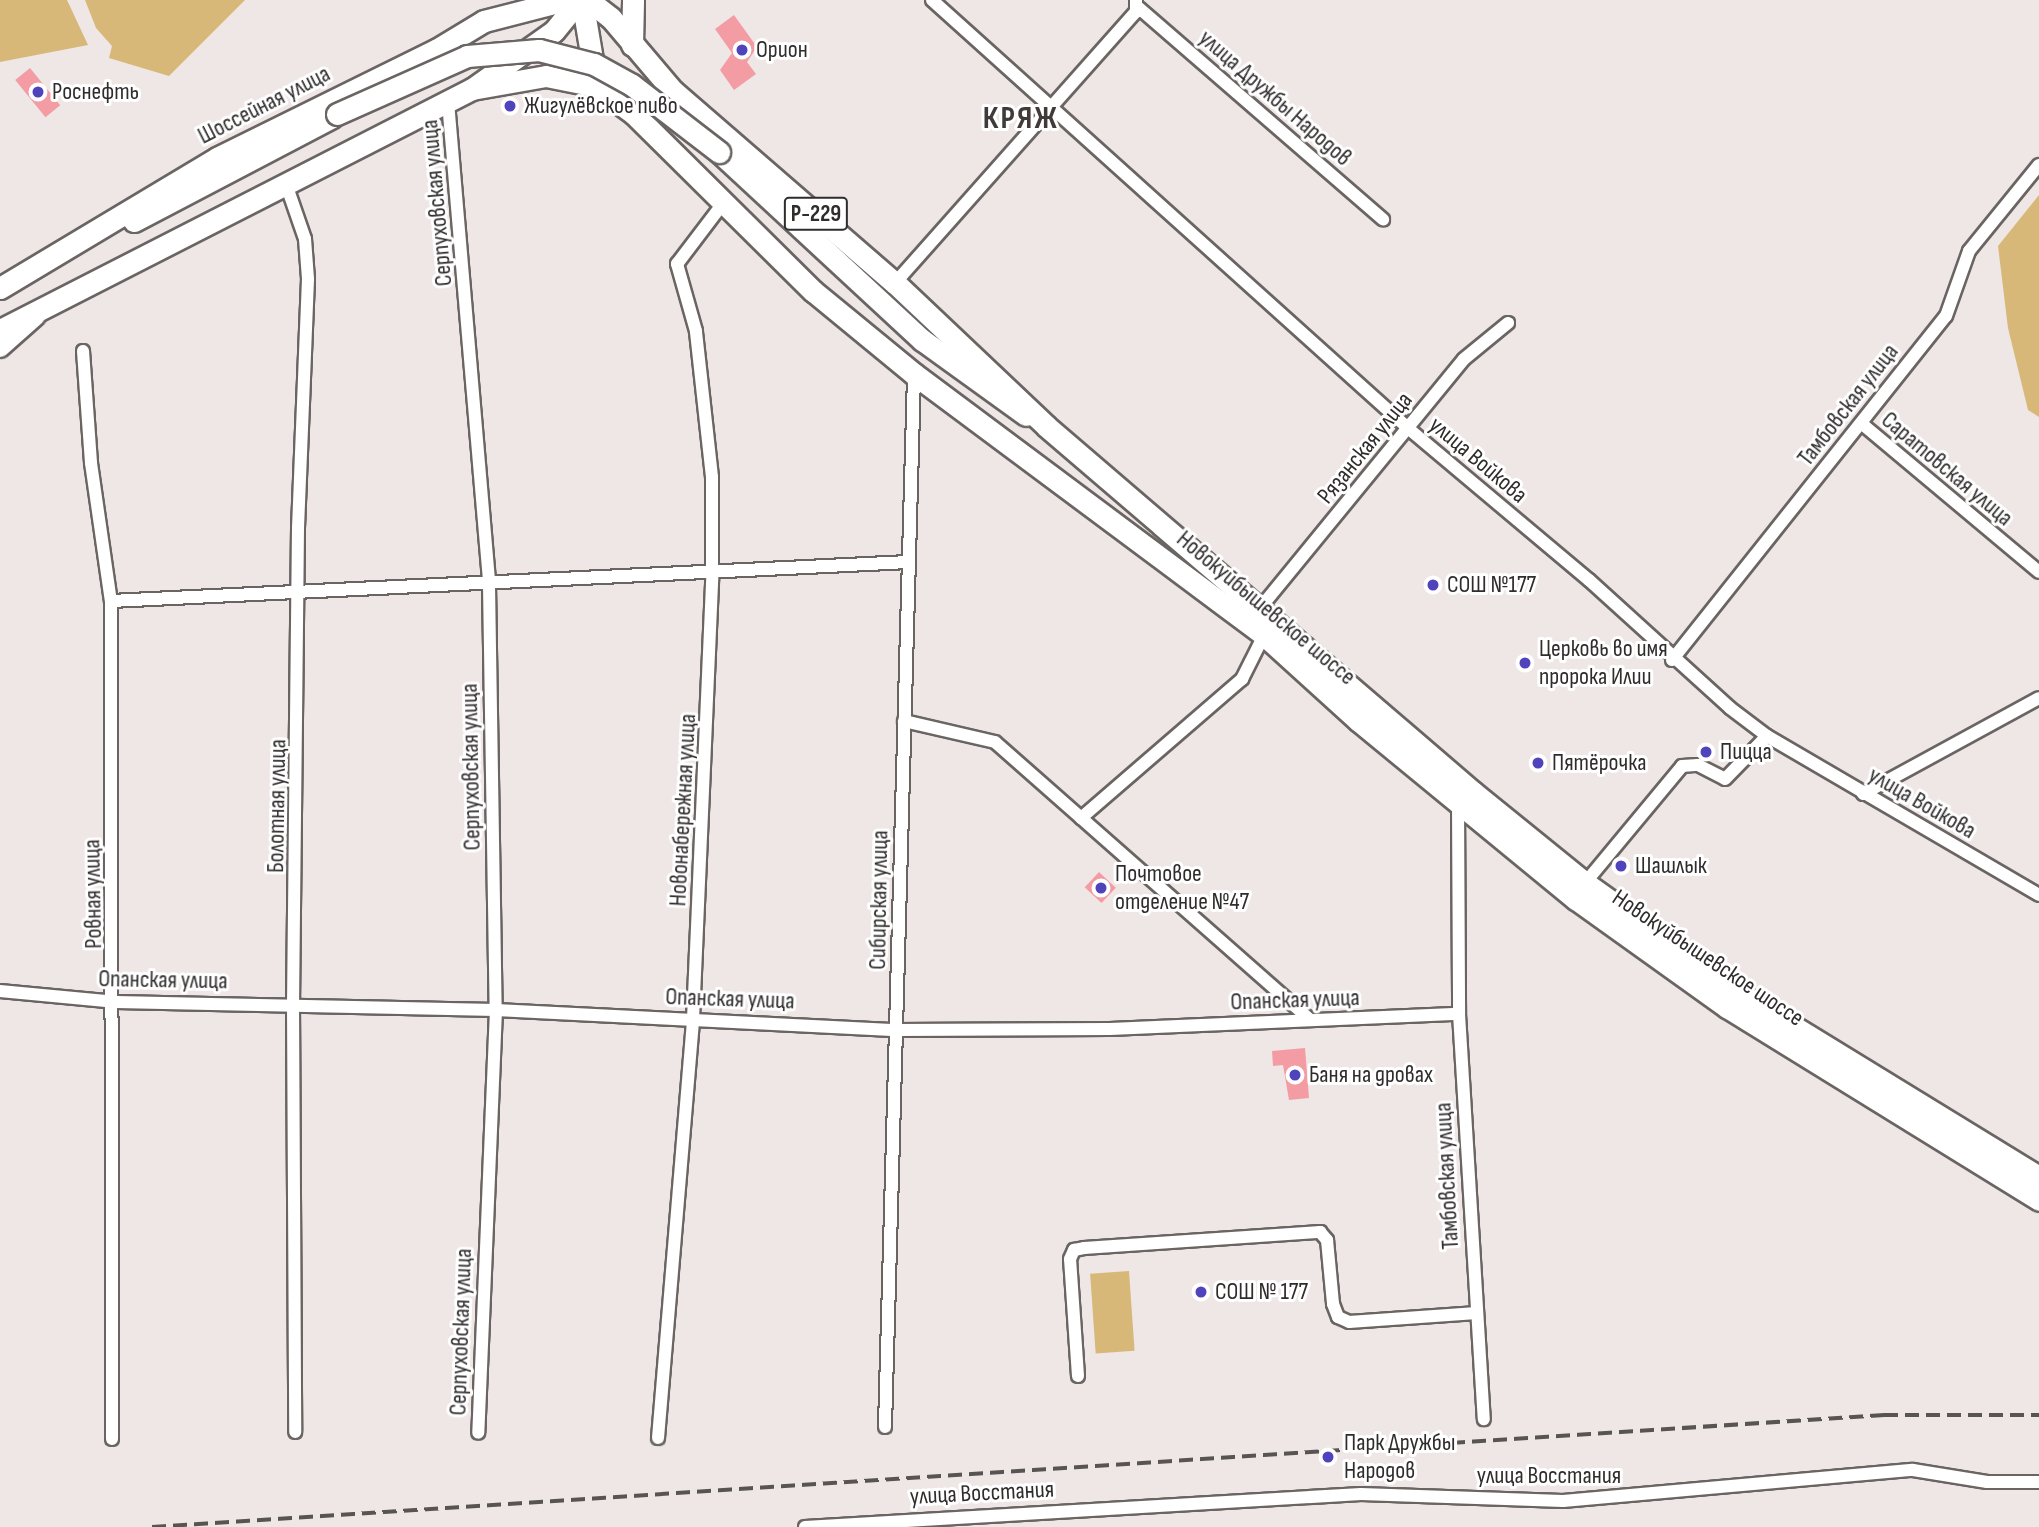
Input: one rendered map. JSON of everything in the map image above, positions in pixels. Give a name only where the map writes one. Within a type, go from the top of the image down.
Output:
[{"type":"main road","points":[[484,21],[510,0]]},
{"type":"main road","name":"Шоссейная улица","points":[[0,288],[217,158],[436,50],[484,21],[566,0]]},
{"type":"main road","points":[[580,0],[596,86]]},
{"type":"main road","points":[[0,330],[472,89],[554,31],[580,0]]},
{"type":"main road","name":"Новокуйбышевское шоссе","points":[[588,0],[667,85],[895,283],[1046,426],[1586,883],[1742,995],[2039,1177]]},
{"type":"main road","points":[[632,45],[633,0]]},
{"type":"main road","points":[[436,50],[451,51],[463,60],[464,85],[450,101]]},
{"type":"main road","name":"Новокуйбышевское шоссе","points":[[337,114],[467,57],[539,50],[594,64],[632,85],[719,152],[922,340],[998,398],[1046,426]]},
{"type":"main road","name":"Новокуйбышевское шоссе","points":[[472,89],[546,76],[596,86],[634,114],[813,291],[914,374],[1264,635],[1458,804],[1576,899],[1727,1007],[2039,1200]]},
{"type":"main road","points":[[634,114],[641,94],[667,85]]},
{"type":"main road","name":"Шоссейная улица","points":[[0,300],[123,227],[337,114]]},
{"type":"main road","points":[[0,348],[44,308]]},
{"type":"street","name":"улица Войкова","points":[[932,0],[1051,112],[1409,429],[1589,580],[1672,660],[1767,736],[2039,895]]},
{"type":"street","name":"улица Дружбы Народов","points":[[895,283],[1051,112],[1138,4],[1383,219]]},
{"type":"street","name":"Серпуховская улица","points":[[450,101],[489,585],[496,1010],[478,1433]]},
{"type":"street","name":"Тамбовская улица","points":[[1672,660],[1946,316],[1969,251],[2039,165]]},
{"type":"street","name":"Болотная улица","points":[[286,184],[305,239],[307,279],[293,1005],[295,1432]]},
{"type":"street","name":"Новонабережная улица","points":[[658,1438],[693,1019],[712,575],[712,477],[700,370],[677,264],[724,202]]},
{"type":"street","name":"Рязанская улица","points":[[1261,607],[1464,359],[1508,323]]},
{"type":"street","name":"Ровная улица","points":[[83,351],[91,463],[111,601],[116,1002],[112,1439]]},
{"type":"street","name":"Сибирская улица","points":[[885,1427],[914,374]]},
{"type":"street","name":"Саратовская улица","points":[[1861,423],[2039,572]]},
{"type":"street","points":[[111,601],[712,575],[909,562]]},
{"type":"street","points":[[1081,818],[1242,679],[1264,635]]},
{"type":"street","points":[[1863,794],[2039,698]]},
{"type":"street","points":[[904,721],[995,742],[1309,1019]]},
{"type":"street","points":[[1586,883],[1682,766],[1698,765],[1725,779],[1767,736]]},
{"type":"street","name":"Тамбовская улица","points":[[1458,804],[1459,1014],[1484,1419]]},
{"type":"street","name":"Опанская улица","points":[[0,991],[116,1002],[496,1010],[897,1030],[1110,1029],[1459,1014]]},
{"type":"street","points":[[1078,1376],[1070,1259],[1074,1250],[1084,1248],[1320,1232],[1327,1240],[1332,1304],[1338,1317],[1349,1322],[1477,1313]]},
{"type":"street","name":"улица Восстания","points":[[805,1527],[1361,1494],[1563,1501],[1913,1470],[1987,1482],[2039,1482]]},
{"type":"shaded area","points":[[0,0],[67,0],[88,45],[0,62]]},
{"type":"shaded area","points":[[85,0],[245,0],[169,76],[109,58],[112,46],[96,28]]},
{"type":"shaded area","points":[[2039,195],[2039,417],[2028,410],[2008,328],[1998,246]]},
{"type":"shaded area","points":[[1129,1271],[1135,1351],[1096,1354],[1090,1274]]},
{"type":"building","name":"Орион","points":[[734,15],[757,47],[747,62],[756,74],[734,90],[720,70],[732,53],[715,29]]},
{"type":"building","name":"Роснефть","points":[[30,68],[60,105],[45,117],[15,80]]},
{"type":"building","name":"Почтовое отделение №47","points":[[1099,872],[1116,888],[1101,903],[1085,887]]},
{"type":"building","name":"Баня на дровах","points":[[1305,1048],[1309,1098],[1289,1100],[1283,1065],[1273,1066],[1272,1051]]},
{"type":"railway","points":[[152,1527],[1884,1415],[2039,1415]]},
{"type":"place","name":"Орион","points":[[742,50]]},
{"type":"place","name":"Роснефть","points":[[38,92]]},
{"type":"place","name":"Жигулёвское пиво","points":[[510,106]]},
{"type":"place","name":"СОШ №177","points":[[1433,585]]},
{"type":"place","name":"Церковь во имя пророка Илии","points":[[1525,663]]},
{"type":"place","name":"Пицца","points":[[1706,752]]},
{"type":"place","name":"Пятёрочка","points":[[1538,763]]},
{"type":"place","name":"Шашлык","points":[[1621,866]]},
{"type":"place","name":"Почтовое отделение №47","points":[[1101,888]]},
{"type":"place","name":"Баня на дровах","points":[[1295,1075]]},
{"type":"place","name":"СОШ № 177","points":[[1201,1292]]},
{"type":"place","name":"Парк Дружбы Народов","points":[[1328,1457]]},
{"type":"district","name":"КРЯЖ","points":[[1021,119]]}]
